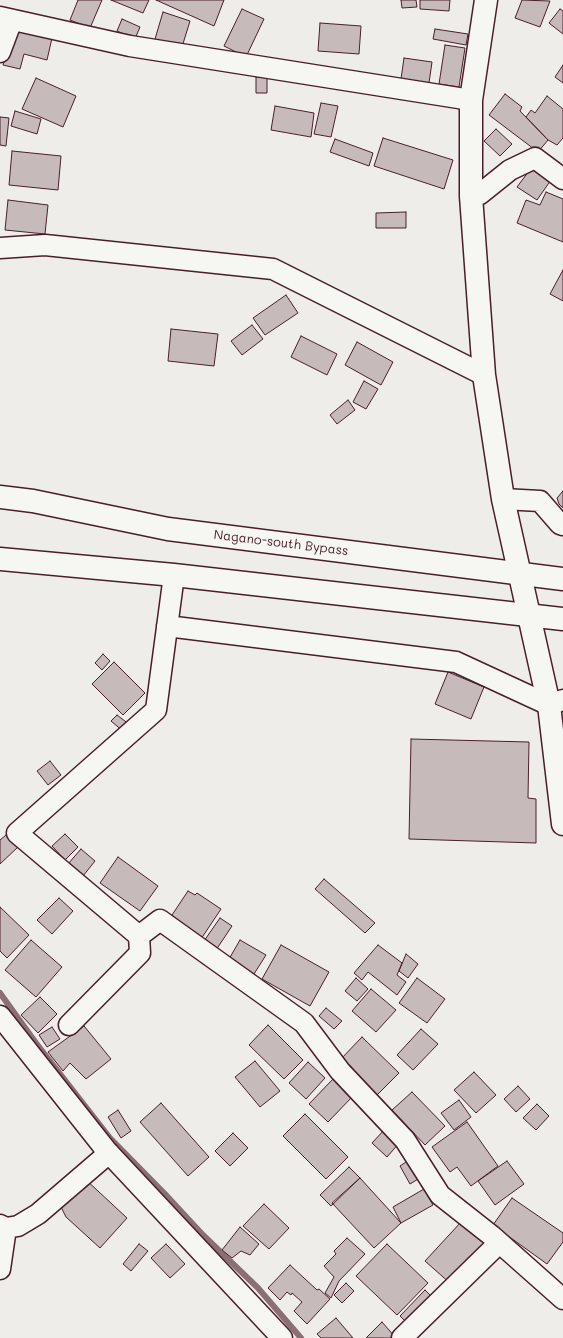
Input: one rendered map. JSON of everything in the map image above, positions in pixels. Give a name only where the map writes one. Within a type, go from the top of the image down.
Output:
[{"type":"main road","points":[[486,0],[471,100],[470,196],[484,375],[503,499],[519,572],[529,616],[556,703],[563,824]]},
{"type":"main road","name":"Nagano-south Bypass","points":[[0,497],[33,501],[168,529],[519,572],[563,579]]},
{"type":"main road","points":[[0,560],[174,575],[563,619]]},
{"type":"street","points":[[0,52],[6,18],[130,46],[471,100]]},
{"type":"street","points":[[470,196],[480,194],[510,170],[535,158],[563,179]]},
{"type":"street","points":[[0,248],[45,245],[273,270],[484,375]]},
{"type":"street","points":[[503,499],[540,501],[560,524],[563,525]]},
{"type":"street","points":[[69,1025],[140,953],[138,936],[17,833],[156,710],[174,575]]},
{"type":"street","points":[[167,626],[456,662],[556,703]]},
{"type":"street","points":[[138,936],[160,920],[304,1023],[340,1071],[405,1140],[440,1195],[536,1274],[563,1299]]},
{"type":"street","points":[[0,1016],[109,1153],[282,1338]]},
{"type":"street","points":[[0,1269],[3,1226],[18,1226],[38,1214],[109,1153]]},
{"type":"street","points":[[402,1338],[498,1243]]},
{"type":"building","points":[[78,0],[102,0],[90,28],[70,20]]},
{"type":"building","points":[[111,0],[149,0],[143,13]]},
{"type":"building","points":[[156,0],[224,0],[214,26]]},
{"type":"building","points":[[401,0],[416,0],[417,7],[402,8]]},
{"type":"building","points":[[420,0],[450,0],[449,11],[420,9]]},
{"type":"building","points":[[522,0],[550,1],[540,27],[515,18]]},
{"type":"building","points":[[242,9],[264,19],[246,57],[224,46]]},
{"type":"building","points":[[560,9],[563,11],[563,34],[549,23]]},
{"type":"building","points":[[163,12],[190,21],[182,47],[155,39]]},
{"type":"building","points":[[122,19],[140,27],[135,39],[117,31]]},
{"type":"building","points":[[320,23],[361,26],[359,54],[318,51]]},
{"type":"building","points":[[12,28],[52,38],[47,60],[24,54],[20,69],[3,65]]},
{"type":"building","points":[[435,29],[468,34],[466,45],[433,39]]},
{"type":"building","points":[[445,45],[465,48],[459,87],[439,84]]},
{"type":"building","points":[[404,58],[432,62],[428,90],[400,86]]},
{"type":"building","points":[[563,65],[563,83],[555,77]]},
{"type":"building","points":[[256,77],[267,77],[267,93],[256,93]]},
{"type":"building","points":[[36,78],[76,96],[63,127],[22,109]]},
{"type":"building","points":[[505,94],[522,107],[520,111],[548,140],[538,152],[489,115]]},
{"type":"building","points":[[547,96],[563,109],[563,138],[557,145],[548,140],[526,117],[531,110],[535,113]]},
{"type":"building","points":[[321,103],[338,106],[331,137],[314,134]]},
{"type":"building","points":[[275,106],[314,113],[311,137],[271,130]]},
{"type":"building","points":[[15,111],[41,119],[37,134],[11,126]]},
{"type":"building","points":[[0,117],[9,118],[6,146],[0,145]]},
{"type":"building","points":[[496,129],[512,144],[500,156],[484,141]]},
{"type":"building","points":[[383,138],[453,160],[444,189],[374,166]]},
{"type":"building","points":[[335,139],[373,153],[369,166],[330,152]]},
{"type":"building","points":[[12,151],[61,156],[58,190],[9,185]]},
{"type":"building","points":[[532,167],[551,180],[537,200],[517,187]]},
{"type":"building","points":[[546,192],[563,199],[563,242],[517,223],[526,200],[540,205]]},
{"type":"building","points":[[8,200],[48,205],[45,234],[5,230]]},
{"type":"building","points":[[406,212],[406,228],[376,228],[376,213]]},
{"type":"building","points":[[563,270],[563,301],[550,294]]},
{"type":"building","points":[[286,295],[298,313],[265,335],[253,318]]},
{"type":"building","points":[[252,325],[263,339],[242,355],[231,341]]},
{"type":"building","points":[[171,329],[218,334],[214,366],[168,361]]},
{"type":"building","points":[[301,336],[337,354],[327,375],[291,357]]},
{"type":"building","points":[[357,342],[393,362],[381,385],[345,365]]},
{"type":"building","points":[[364,381],[378,389],[366,409],[353,402]]},
{"type":"building","points":[[348,400],[355,410],[337,424],[330,415]]},
{"type":"building","points":[[563,491],[563,508],[559,504],[557,498]]},
{"type":"building","points":[[103,654],[110,661],[102,670],[95,663]]},
{"type":"building","points":[[114,662],[145,693],[123,715],[92,684]]},
{"type":"building","points":[[448,672],[484,687],[471,719],[435,704]]},
{"type":"building","points":[[117,715],[130,725],[124,732],[111,721]]},
{"type":"building","points":[[411,739],[529,742],[528,798],[536,799],[536,843],[409,839]]},
{"type":"building","points":[[50,761],[61,775],[48,785],[37,771]]},
{"type":"building","points":[[65,834],[78,847],[65,860],[52,846]]},
{"type":"building","points":[[6,835],[18,847],[0,864],[0,840]]},
{"type":"building","points":[[81,849],[95,861],[83,876],[68,864]]},
{"type":"building","points":[[118,857],[158,886],[140,911],[100,883]]},
{"type":"building","points":[[324,879],[375,923],[365,933],[315,889]]},
{"type":"building","points":[[188,891],[195,895],[197,893],[221,909],[201,939],[173,921],[175,918],[172,915]]},
{"type":"building","points":[[59,898],[73,911],[52,934],[37,920]]},
{"type":"building","points":[[0,907],[29,935],[7,958],[0,951]]},
{"type":"building","points":[[220,918],[232,926],[216,950],[204,941]]},
{"type":"building","points":[[31,940],[62,967],[36,997],[5,970]]},
{"type":"building","points":[[240,940],[266,955],[254,974],[229,959]]},
{"type":"building","points":[[281,945],[329,972],[310,1006],[262,979]]},
{"type":"building","points":[[378,945],[402,963],[397,975],[406,982],[397,995],[368,972],[362,980],[354,973]]},
{"type":"building","points":[[406,954],[418,964],[408,978],[399,971]]},
{"type":"building","points":[[356,978],[368,989],[357,1001],[345,991]]},
{"type":"building","points":[[417,978],[445,999],[427,1023],[399,1003]]},
{"type":"building","points":[[371,989],[396,1010],[376,1032],[352,1011]]},
{"type":"building","points":[[40,997],[57,1014],[38,1033],[21,1015]]},
{"type":"building","points":[[326,1008],[342,1021],[334,1029],[319,1016]]},
{"type":"building","points":[[268,1025],[303,1060],[284,1079],[249,1045]]},
{"type":"building","points":[[84,1026],[111,1059],[86,1079],[70,1063],[63,1071],[48,1052]]},
{"type":"building","points":[[52,1027],[60,1039],[47,1047],[39,1035]]},
{"type":"building","points":[[421,1029],[438,1044],[413,1070],[397,1055]]},
{"type":"building","points":[[362,1037],[399,1073],[376,1096],[340,1060]]},
{"type":"building","points":[[255,1061],[280,1091],[260,1107],[235,1077]]},
{"type":"building","points":[[308,1062],[325,1078],[306,1099],[289,1083]]},
{"type":"building","points":[[474,1072],[496,1095],[476,1113],[454,1090]]},
{"type":"building","points":[[334,1078],[353,1096],[328,1122],[309,1104]]},
{"type":"building","points":[[518,1086],[530,1099],[516,1112],[504,1099]]},
{"type":"building","points":[[412,1092],[445,1126],[425,1145],[392,1110]]},
{"type":"building","points":[[459,1100],[471,1117],[454,1130],[441,1113]]},
{"type":"building","points":[[161,1103],[209,1157],[188,1176],[140,1122]]},
{"type":"building","points":[[537,1104],[549,1116],[536,1130],[523,1118]]},
{"type":"building","points":[[118,1110],[131,1131],[121,1138],[108,1117]]},
{"type":"building","points":[[305,1114],[348,1157],[326,1179],[283,1136]]},
{"type":"building","points":[[467,1122],[498,1166],[471,1186],[457,1167],[450,1172],[432,1147]]},
{"type":"building","points":[[385,1129],[400,1142],[387,1157],[372,1143]]},
{"type":"building","points":[[233,1133],[248,1148],[230,1166],[215,1151]]},
{"type":"building","points":[[412,1158],[423,1176],[410,1184],[400,1166]]},
{"type":"building","points":[[507,1161],[524,1184],[495,1205],[478,1181]]},
{"type":"building","points":[[349,1167],[360,1178],[331,1206],[320,1195]]},
{"type":"building","points":[[84,1178],[127,1218],[100,1248],[66,1217],[60,1205]]},
{"type":"building","points":[[360,1178],[401,1223],[374,1248],[332,1203]]},
{"type":"building","points":[[424,1189],[433,1205],[401,1223],[393,1207]]},
{"type":"building","points":[[512,1198],[563,1233],[563,1242],[547,1264],[493,1225]]},
{"type":"building","points":[[264,1204],[289,1228],[269,1249],[243,1226]]},
{"type":"building","points":[[462,1221],[489,1245],[452,1285],[425,1261]]},
{"type":"building","points":[[240,1227],[259,1244],[250,1255],[241,1251],[232,1258],[222,1250]]},
{"type":"building","points":[[347,1238],[365,1254],[339,1281],[331,1298],[325,1293],[334,1277],[324,1266],[336,1254],[334,1251]]},
{"type":"building","points":[[139,1244],[148,1251],[131,1271],[123,1264]]},
{"type":"building","points":[[166,1244],[185,1264],[170,1278],[151,1258]]},
{"type":"building","points":[[387,1244],[428,1283],[397,1315],[356,1276]]},
{"type":"building","points":[[290,1265],[317,1290],[319,1289],[330,1299],[307,1324],[294,1311],[302,1302],[292,1293],[291,1295],[287,1292],[280,1300],[268,1288]]},
{"type":"building","points":[[346,1283],[354,1291],[342,1303],[334,1295]]},
{"type":"building","points":[[425,1290],[436,1301],[411,1327],[400,1316]]},
{"type":"building","points":[[336,1318],[353,1338],[321,1338],[317,1334]]},
{"type":"building","points":[[382,1322],[396,1338],[366,1338]]},
{"type":"waterway","points":[[0,993],[36,1043],[110,1138],[203,1235],[258,1288],[301,1338]]}]
